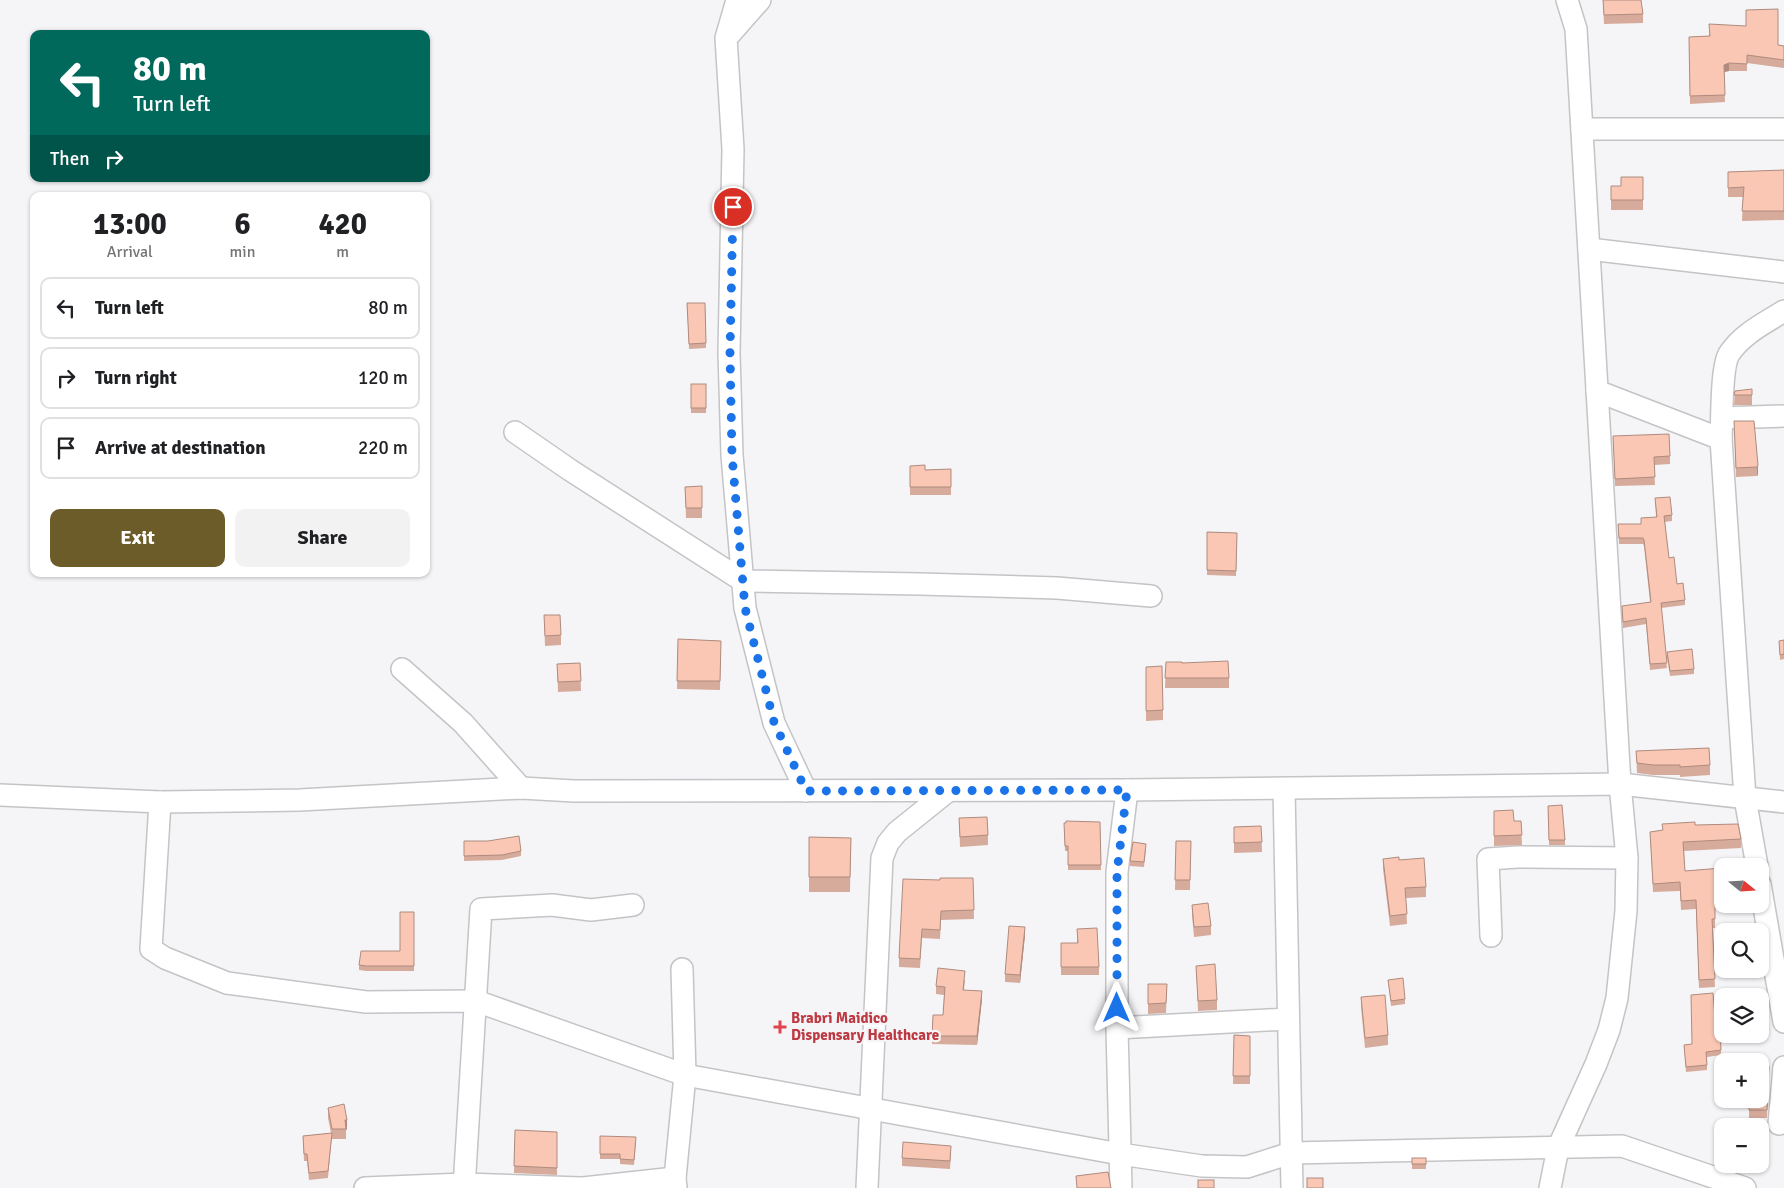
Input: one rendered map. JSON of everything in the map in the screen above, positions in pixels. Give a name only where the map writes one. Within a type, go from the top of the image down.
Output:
[{"type":"street","points":[[736,0],[726,38],[733,149],[730,353],[732,455],[745,608],[774,722],[806,791]]},
{"type":"street","points":[[726,38],[760,0]]},
{"type":"street","points":[[1550,1188],[1558,1148],[1596,1064],[1609,1030],[1618,998],[1626,911],[1627,858],[1620,784],[1576,29],[1567,0]]},
{"type":"street","points":[[1582,129],[1784,129]]},
{"type":"street","points":[[1589,249],[1784,272]]},
{"type":"street","points":[[1756,858],[1745,798],[1721,439],[1723,383],[1728,355],[1743,338],[1784,311]]},
{"type":"street","points":[[1597,391],[1721,439]]},
{"type":"street","points":[[1722,418],[1784,416]]},
{"type":"street","points":[[515,432],[570,470],[743,581],[1057,588],[1151,596]]},
{"type":"street","points":[[402,670],[463,723],[521,788]]},
{"type":"street","points":[[0,795],[160,802],[300,800],[521,788],[574,792],[948,791],[1620,784],[1784,802]]},
{"type":"street","points":[[1284,789],[1292,1188]]},
{"type":"street","points":[[1120,1188],[1117,872],[1127,790]]},
{"type":"street","points":[[867,1188],[882,858],[888,843],[897,832],[948,791]]},
{"type":"street","points":[[160,802],[152,949],[165,958],[227,983],[366,1002],[476,1001],[685,1075],[1120,1154],[1202,1166],[1247,1167],[1290,1153],[1622,1146],[1745,1188]]},
{"type":"street","points":[[1491,936],[1488,859],[1518,857],[1627,858]]},
{"type":"street","points":[[464,1186],[481,909],[552,905],[591,910],[634,905]]},
{"type":"street","points":[[1765,913],[1784,1022]]},
{"type":"street","points":[[365,1188],[464,1186],[582,1188],[675,1183],[685,1075],[682,969]]},
{"type":"street","points":[[1117,1028],[1288,1019]]},
{"type":"street","points":[[1779,1124],[1784,1067]]},
{"type":"building","points":[[1603,0],[1641,0],[1643,14],[1604,15]]},
{"type":"building","points":[[1778,9],[1778,45],[1784,46],[1784,60],[1747,55],[1747,64],[1729,63],[1724,65],[1725,95],[1690,96],[1689,37],[1710,36],[1709,24],[1746,26],[1746,10]]},
{"type":"building","points":[[1784,170],[1784,211],[1742,211],[1744,187],[1728,188],[1728,172]]},
{"type":"building","points":[[1621,177],[1643,177],[1643,200],[1611,200],[1611,186],[1621,186]]},
{"type":"building","points":[[687,303],[705,303],[706,343],[689,344]]},
{"type":"building","points":[[691,384],[706,384],[706,408],[691,408]]},
{"type":"building","points":[[1752,389],[1752,395],[1734,395],[1735,391]]},
{"type":"building","points":[[1734,421],[1754,421],[1757,467],[1736,468]]},
{"type":"building","points":[[1669,434],[1670,456],[1654,457],[1655,477],[1615,479],[1613,436]]},
{"type":"building","points":[[925,465],[925,470],[951,469],[951,487],[910,487],[910,466]]},
{"type":"building","points":[[702,486],[702,508],[686,508],[685,487]]},
{"type":"building","points":[[1670,497],[1672,515],[1664,516],[1669,558],[1674,557],[1677,584],[1683,583],[1685,600],[1661,603],[1667,663],[1650,664],[1646,618],[1623,622],[1622,606],[1651,602],[1644,540],[1643,538],[1619,538],[1618,524],[1641,524],[1641,518],[1657,517],[1655,498]]},
{"type":"building","points":[[1207,532],[1237,533],[1236,571],[1207,570]]},
{"type":"building","points":[[544,615],[560,615],[561,635],[545,636]]},
{"type":"building","points":[[678,639],[721,641],[720,681],[677,681]]},
{"type":"building","points":[[1784,640],[1784,654],[1780,655],[1779,641]]},
{"type":"building","points":[[1692,649],[1694,669],[1670,671],[1667,652]]},
{"type":"building","points":[[1228,661],[1229,678],[1165,678],[1166,662]]},
{"type":"building","points":[[580,663],[581,681],[558,682],[557,664]]},
{"type":"building","points":[[1162,666],[1163,710],[1146,711],[1146,667]]},
{"type":"building","points":[[1709,748],[1710,765],[1680,767],[1680,765],[1637,763],[1636,751]]},
{"type":"building","points":[[1562,805],[1565,840],[1549,840],[1548,806]]},
{"type":"building","points":[[1513,810],[1514,821],[1521,821],[1522,835],[1494,836],[1494,811]]},
{"type":"building","points":[[987,817],[988,835],[960,837],[959,818]]},
{"type":"building","points":[[1066,821],[1100,822],[1101,865],[1068,865],[1068,846],[1065,846],[1064,823]]},
{"type":"building","points":[[1695,822],[1695,825],[1738,824],[1741,839],[1683,842],[1685,871],[1714,869],[1715,919],[1712,919],[1715,979],[1699,980],[1696,900],[1681,901],[1680,882],[1653,884],[1650,832],[1663,830],[1662,824]]},
{"type":"building","points":[[1261,826],[1262,842],[1234,843],[1234,827]]},
{"type":"building","points":[[519,836],[521,851],[502,855],[464,856],[464,841],[488,841]]},
{"type":"building","points":[[809,837],[851,838],[850,877],[809,877]]},
{"type":"building","points":[[1176,841],[1191,841],[1190,880],[1175,880]]},
{"type":"building","points":[[1133,842],[1146,844],[1144,862],[1130,861]]},
{"type":"building","points":[[1399,857],[1399,860],[1424,858],[1426,887],[1405,888],[1407,914],[1390,916],[1383,859]]},
{"type":"building","points":[[940,878],[973,878],[974,910],[941,911],[940,930],[922,929],[920,959],[899,958],[903,879],[940,880]]},
{"type":"building","points":[[1208,903],[1211,926],[1194,927],[1192,905]]},
{"type":"building","points":[[400,912],[414,912],[414,966],[359,965],[361,951],[400,951]]},
{"type":"building","points":[[1009,926],[1025,927],[1020,975],[1005,974]]},
{"type":"building","points":[[1097,928],[1099,967],[1061,967],[1061,943],[1078,943],[1077,929]]},
{"type":"building","points":[[1215,964],[1217,1000],[1198,1001],[1196,966]]},
{"type":"building","points":[[938,968],[965,971],[963,990],[982,991],[977,1036],[932,1036],[933,1015],[943,1015],[945,987],[936,986]]},
{"type":"building","points":[[1403,978],[1405,999],[1391,1001],[1388,980]]},
{"type":"building","points":[[1148,984],[1167,984],[1166,1003],[1148,1004]]},
{"type":"building","points":[[1713,993],[1714,1043],[1721,1043],[1721,1050],[1706,1052],[1707,1065],[1686,1067],[1684,1045],[1692,1044],[1691,995]]},
{"type":"building","points":[[1385,995],[1388,1035],[1365,1038],[1361,997]]},
{"type":"building","points":[[1234,1035],[1250,1036],[1250,1076],[1233,1076]]},
{"type":"building","points":[[344,1104],[347,1120],[345,1120],[346,1129],[332,1129],[328,1108]]},
{"type":"building","points":[[1749,1108],[1767,1108],[1767,1110],[1749,1110]]},
{"type":"building","points":[[515,1130],[557,1132],[557,1168],[514,1166]]},
{"type":"building","points":[[332,1133],[328,1171],[309,1173],[307,1154],[304,1154],[303,1136]]},
{"type":"building","points":[[600,1136],[636,1137],[634,1160],[620,1159],[620,1154],[600,1154]]},
{"type":"building","points":[[903,1142],[951,1146],[950,1161],[902,1158]]},
{"type":"building","points":[[1412,1158],[1426,1158],[1426,1164],[1412,1164]]},
{"type":"building","points":[[1108,1172],[1111,1188],[1077,1188],[1076,1176]]},
{"type":"building","points":[[1307,1178],[1323,1178],[1323,1188],[1307,1188]]},
{"type":"building","points":[[1198,1180],[1214,1180],[1214,1188],[1198,1188]]},
{"type":"place","name":"Brabri Maidico Dispensary Healthcare","points":[[780,1027]]},
{"type":"route","points":[[733,207],[730,353],[732,455],[745,608],[774,722],[806,791],[1127,790],[1117,872],[1117,1008]]}]
